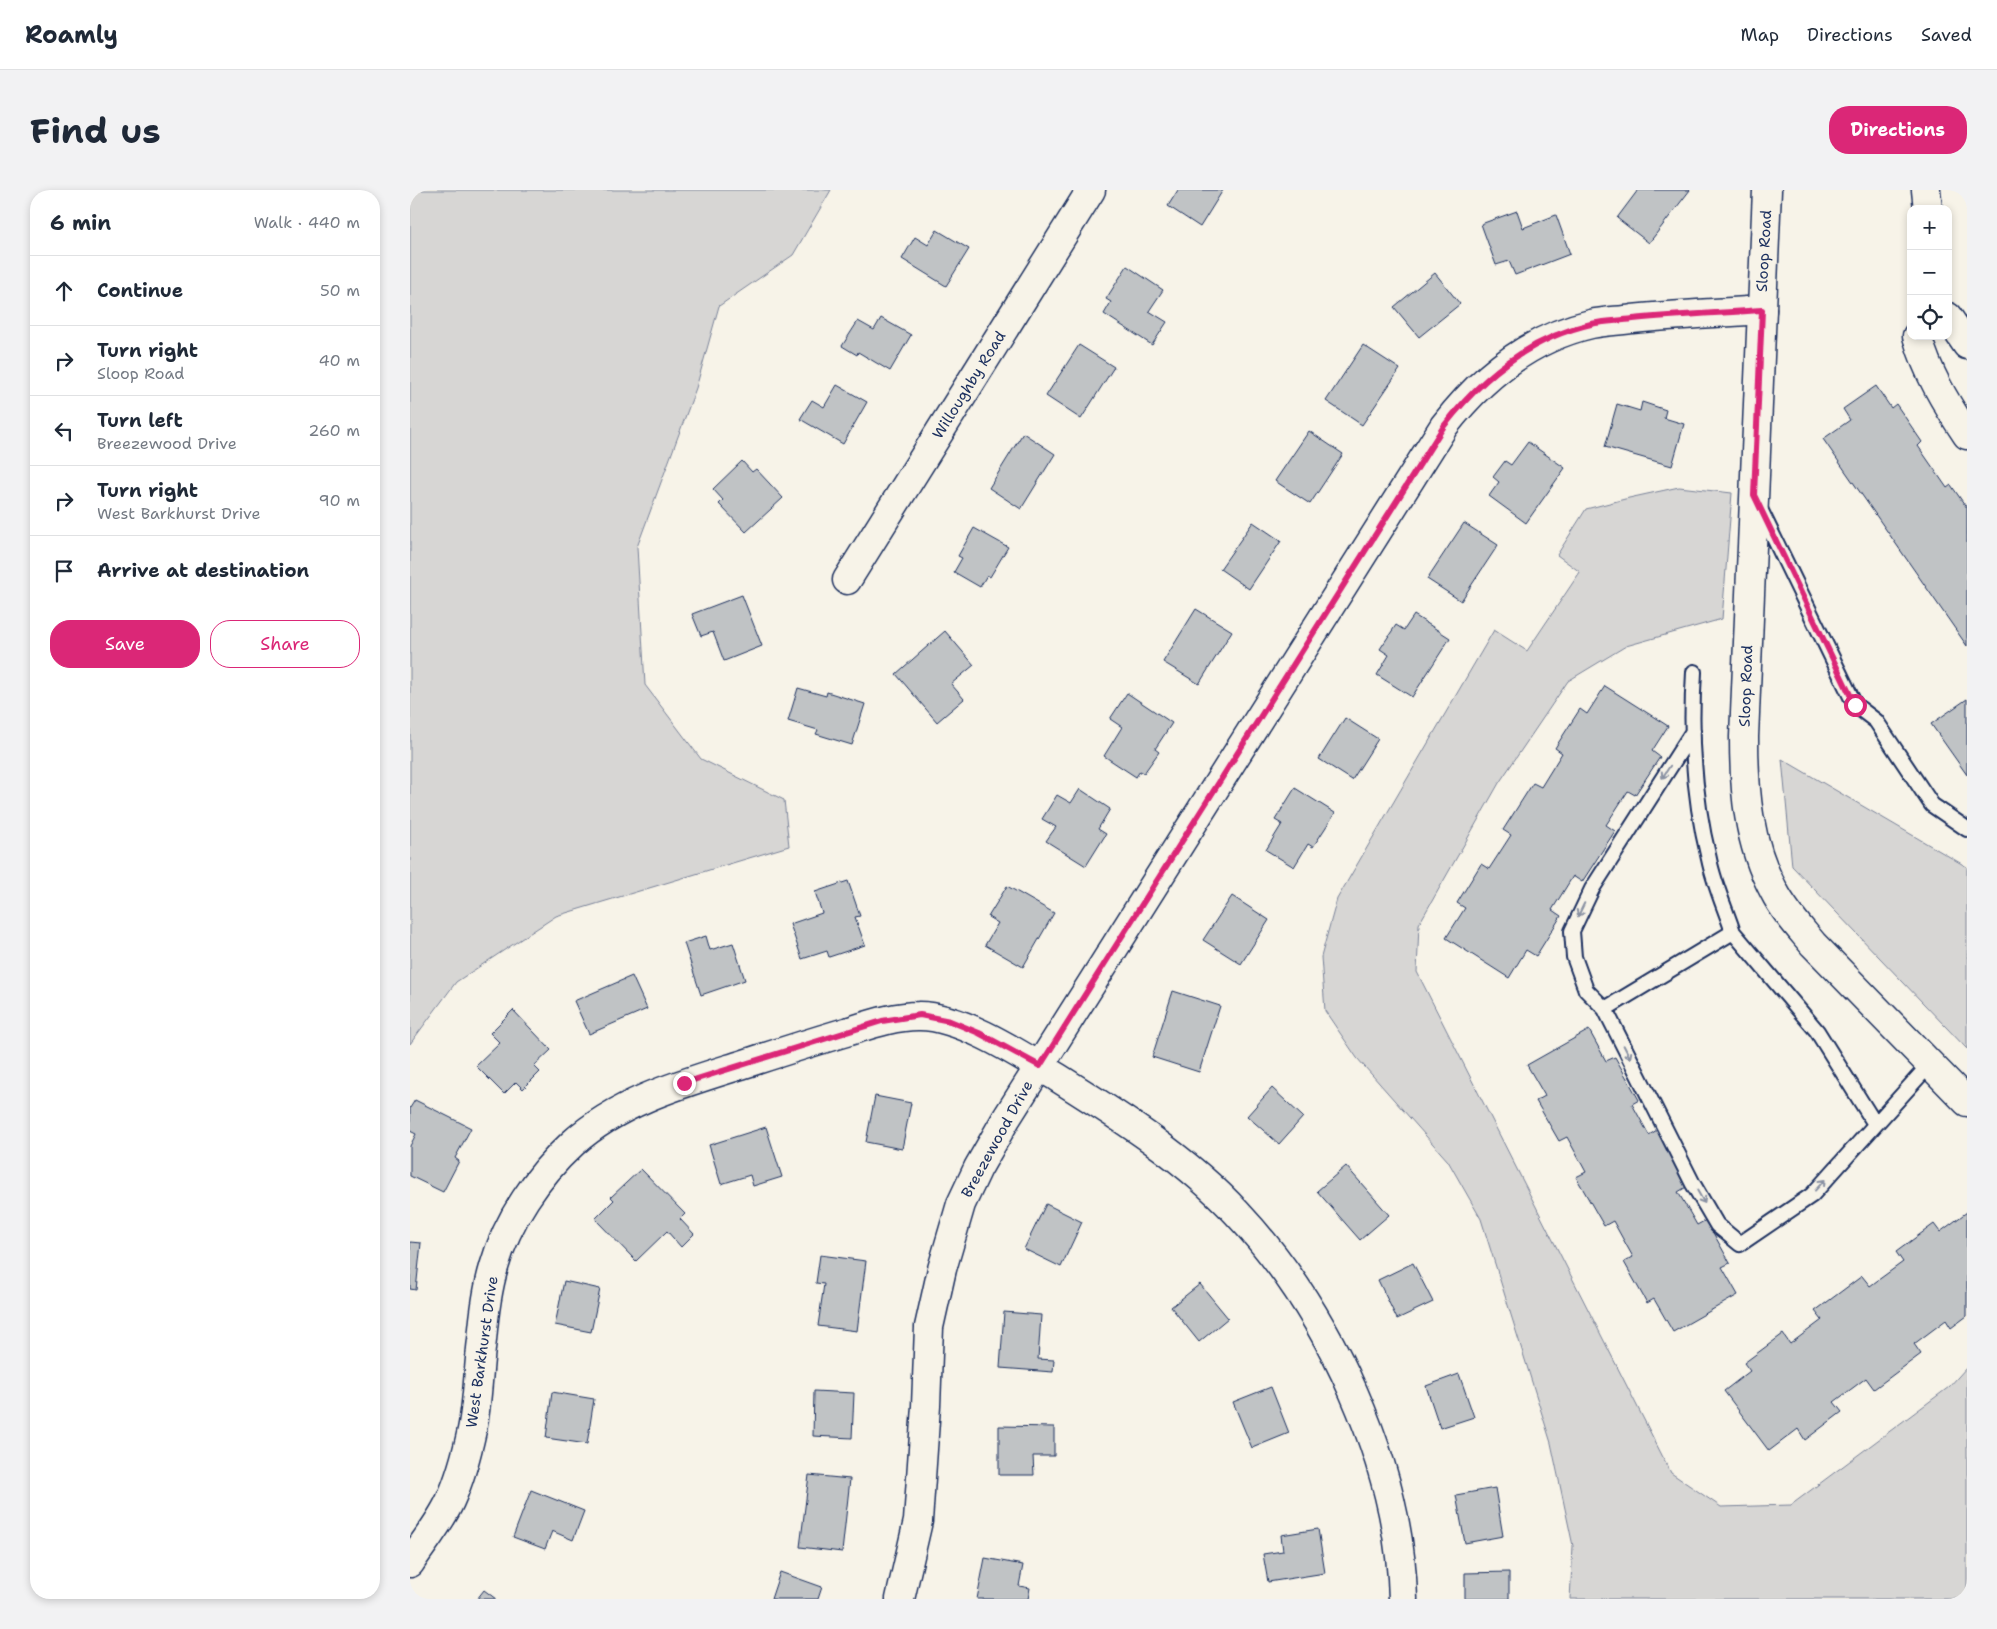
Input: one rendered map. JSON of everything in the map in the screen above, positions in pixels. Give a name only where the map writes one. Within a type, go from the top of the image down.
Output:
[{"type":"street","name":"Willoughby Road","points":[[847,580],[1092,190]]},
{"type":"street","name":"Sloop Road","points":[[1767,190],[1744,737],[1746,799],[1753,839],[1774,891],[1790,917],[1813,944],[1967,1102]]},
{"type":"street","points":[[1926,190],[1928,205]]},
{"type":"street","name":"Breezewood Drive","points":[[900,1599],[918,1521],[929,1327],[942,1269],[961,1204],[978,1168],[1006,1118],[1444,426],[1462,403],[1507,362],[1533,346],[1567,332],[1600,323],[1762,310]]},
{"type":"street","points":[[1952,324],[1967,345]]},
{"type":"street","points":[[1918,340],[1925,362],[1942,398],[1967,435]]},
{"type":"street","name":"West Barkhurst Drive","points":[[411,1560],[450,1503],[472,1429],[482,1341],[494,1266],[524,1201],[549,1168],[575,1142],[608,1118],[638,1101],[684,1083],[882,1021],[920,1015],[950,1021],[979,1033],[1040,1066],[1128,1121],[1209,1185],[1238,1213],[1288,1276],[1313,1313],[1335,1355],[1370,1432],[1386,1484],[1397,1534],[1404,1599]]},
{"type":"lane","points":[[1754,495],[1855,705],[1876,721],[1932,805],[1967,829]]},
{"type":"lane","points":[[1694,672],[1692,712],[1700,819],[1709,862],[1733,932],[1816,1031],[1874,1124]]},
{"type":"lane","points":[[1693,731],[1592,889],[1572,931],[1574,957],[1586,990],[1605,1009],[1693,1184],[1717,1225],[1740,1244],[1812,1195],[1930,1064]]},
{"type":"lane","points":[[1605,1009],[1733,932]]},
{"type":"shaded area","points":[[410,190],[831,190],[793,255],[719,306],[696,388],[637,547],[645,685],[701,759],[784,800],[789,846],[556,916],[456,982],[410,1044]]},
{"type":"shaded area","points":[[1679,487],[1732,493],[1722,619],[1626,646],[1568,681],[1499,783],[1419,924],[1417,972],[1671,1473],[1721,1507],[1791,1505],[1949,1387],[1967,1367],[1967,1599],[1570,1599],[1573,1546],[1551,1443],[1481,1219],[1448,1161],[1357,1058],[1325,1011],[1321,957],[1337,899],[1494,630],[1527,651],[1580,572],[1557,555],[1586,509]]},
{"type":"shaded area","points":[[1782,759],[1967,867],[1967,1049],[1792,866]]},
{"type":"building","points":[[1178,190],[1223,190],[1200,227],[1168,206]]},
{"type":"building","points":[[1638,190],[1690,190],[1649,243],[1617,218]]},
{"type":"building","points":[[1517,211],[1523,228],[1556,215],[1570,254],[1515,275],[1509,261],[1496,265],[1481,224]]},
{"type":"building","points":[[937,230],[969,249],[946,286],[902,259],[915,237],[928,245]]},
{"type":"building","points":[[1127,266],[1163,290],[1149,311],[1167,322],[1152,345],[1104,314],[1111,302],[1106,299]]},
{"type":"building","points":[[1435,273],[1460,304],[1419,337],[1394,307]]},
{"type":"building","points":[[881,318],[911,335],[890,371],[858,352],[857,355],[842,346],[858,321],[874,330]]},
{"type":"building","points":[[1079,345],[1114,367],[1081,419],[1046,396]]},
{"type":"building","points":[[1363,345],[1400,369],[1362,425],[1326,401]]},
{"type":"building","points":[[837,385],[867,402],[843,444],[800,419],[812,400],[824,407]]},
{"type":"building","points":[[1876,386],[1891,408],[1896,404],[1922,442],[1918,446],[1947,488],[1951,485],[1967,508],[1967,646],[1823,439],[1850,420],[1843,409]]},
{"type":"building","points":[[1642,402],[1666,410],[1664,418],[1684,424],[1672,466],[1605,447],[1617,404],[1640,411]]},
{"type":"building","points":[[1309,431],[1343,454],[1310,504],[1275,481]]},
{"type":"building","points":[[1023,433],[1055,454],[1021,509],[989,488]]},
{"type":"building","points":[[1528,442],[1565,468],[1526,523],[1489,496],[1499,482],[1493,477],[1505,461],[1511,465]]},
{"type":"building","points":[[742,461],[752,472],[756,469],[783,498],[746,532],[719,504],[723,500],[713,489]]},
{"type":"building","points":[[1253,522],[1281,541],[1249,589],[1220,569]]},
{"type":"building","points":[[1464,523],[1498,545],[1461,601],[1427,579]]},
{"type":"building","points":[[974,528],[1008,547],[990,577],[987,575],[980,587],[954,572],[962,558],[958,556]]},
{"type":"building","points":[[742,595],[762,646],[724,661],[713,632],[701,636],[692,614]]},
{"type":"building","points":[[1196,609],[1232,631],[1199,684],[1163,662]]},
{"type":"building","points":[[1414,615],[1450,638],[1412,697],[1377,675],[1389,655],[1380,649],[1396,625],[1404,630]]},
{"type":"building","points":[[945,631],[974,665],[951,684],[964,699],[937,722],[896,674]]},
{"type":"building","points":[[1605,686],[1668,726],[1652,751],[1660,757],[1635,795],[1628,791],[1606,825],[1615,831],[1582,882],[1573,876],[1552,910],[1561,916],[1536,956],[1526,950],[1509,978],[1446,938],[1465,908],[1457,903],[1481,864],[1489,869],[1511,835],[1503,830],[1533,783],[1541,787],[1562,753],[1555,748],[1580,709],[1587,714]]},
{"type":"building","points":[[798,688],[826,696],[827,692],[865,704],[852,745],[816,734],[818,730],[788,721]]},
{"type":"building","points":[[1127,693],[1172,723],[1155,749],[1159,752],[1144,773],[1140,771],[1136,777],[1104,756],[1122,727],[1110,719]]},
{"type":"building","points":[[1967,699],[1967,775],[1931,724]]},
{"type":"building","points":[[1345,718],[1378,739],[1352,780],[1319,759]]},
{"type":"building","points":[[1295,788],[1335,813],[1313,847],[1308,844],[1294,867],[1266,850],[1282,824],[1275,820]]},
{"type":"building","points":[[1080,789],[1110,809],[1098,829],[1106,834],[1086,866],[1046,841],[1056,827],[1042,819],[1057,795],[1071,803]]},
{"type":"building","points":[[848,881],[860,916],[855,917],[865,945],[829,957],[827,951],[802,959],[790,924],[822,913],[815,892]]},
{"type":"building","points":[[1007,886],[1054,913],[1023,967],[985,945],[998,923],[988,917]]},
{"type":"building","points":[[1232,896],[1269,920],[1241,964],[1203,940]]},
{"type":"building","points":[[706,936],[710,950],[733,943],[745,980],[701,995],[684,943]]},
{"type":"building","points":[[632,976],[647,1009],[589,1034],[574,1001]]},
{"type":"building","points":[[1173,991],[1220,1006],[1199,1072],[1152,1057]]},
{"type":"building","points":[[513,1010],[551,1050],[534,1066],[540,1072],[523,1089],[516,1082],[504,1094],[476,1066],[500,1043],[490,1033]]},
{"type":"building","points":[[1589,1030],[1606,1061],[1615,1057],[1639,1100],[1632,1104],[1649,1135],[1657,1130],[1688,1186],[1678,1192],[1697,1225],[1706,1220],[1730,1263],[1722,1267],[1738,1295],[1673,1332],[1654,1299],[1647,1303],[1624,1262],[1633,1257],[1613,1221],[1604,1226],[1576,1177],[1586,1172],[1567,1137],[1559,1141],[1536,1101],[1545,1096],[1527,1065]]},
{"type":"building","points":[[1272,1088],[1303,1117],[1279,1144],[1247,1116]]},
{"type":"building","points":[[875,1096],[911,1103],[902,1149],[866,1142]]},
{"type":"building","points":[[415,1100],[471,1128],[455,1158],[459,1161],[443,1192],[410,1176],[410,1146],[416,1134],[410,1131],[410,1108]]},
{"type":"building","points":[[766,1127],[782,1177],[753,1186],[750,1175],[721,1184],[709,1145]]},
{"type":"building","points":[[1346,1166],[1389,1215],[1360,1240],[1317,1191]]},
{"type":"building","points":[[641,1169],[685,1214],[680,1219],[694,1234],[681,1247],[667,1231],[636,1261],[595,1219],[614,1200],[611,1197]]},
{"type":"building","points":[[1046,1204],[1082,1222],[1061,1267],[1024,1249]]},
{"type":"building","points":[[1967,1212],[1967,1316],[1951,1328],[1946,1320],[1914,1344],[1921,1354],[1874,1389],[1866,1378],[1834,1402],[1842,1412],[1805,1440],[1798,1429],[1769,1451],[1724,1391],[1750,1371],[1744,1363],[1783,1334],[1790,1344],[1822,1320],[1815,1311],[1862,1276],[1870,1286],[1903,1262],[1896,1252],[1934,1224],[1940,1232]]},
{"type":"building","points":[[410,1242],[421,1243],[416,1290],[410,1289]]},
{"type":"building","points":[[820,1255],[866,1261],[857,1331],[818,1326],[824,1284],[816,1283]]},
{"type":"building","points":[[1413,1263],[1433,1302],[1397,1319],[1378,1280]]},
{"type":"building","points":[[564,1281],[600,1289],[591,1332],[555,1325]]},
{"type":"building","points":[[1200,1284],[1228,1318],[1199,1342],[1171,1307]]},
{"type":"building","points":[[1004,1312],[1041,1315],[1038,1359],[1054,1360],[1053,1372],[1000,1368]]},
{"type":"building","points":[[1459,1374],[1474,1417],[1440,1428],[1426,1386]]},
{"type":"building","points":[[1271,1387],[1289,1433],[1252,1448],[1233,1402]]},
{"type":"building","points":[[814,1391],[854,1393],[852,1438],[813,1436]]},
{"type":"building","points":[[552,1392],[594,1399],[587,1444],[546,1438]]},
{"type":"building","points":[[999,1426],[1054,1427],[1054,1456],[1033,1456],[1034,1475],[999,1475]]},
{"type":"building","points":[[809,1475],[850,1479],[842,1552],[800,1547]]},
{"type":"building","points":[[1495,1488],[1503,1536],[1465,1543],[1456,1495]]},
{"type":"building","points":[[531,1490],[584,1511],[573,1540],[552,1531],[545,1549],[513,1537]]},
{"type":"building","points":[[1318,1529],[1325,1573],[1268,1582],[1263,1554],[1283,1551],[1281,1535]]},
{"type":"building","points":[[985,1558],[1023,1565],[1019,1586],[1030,1588],[1028,1599],[977,1599]]},
{"type":"building","points":[[780,1572],[822,1587],[818,1599],[771,1599]]},
{"type":"building","points":[[1509,1572],[1509,1599],[1465,1599],[1465,1573]]},
{"type":"building","points":[[484,1590],[496,1599],[477,1599]]},
{"type":"route","points":[[684,1083],[882,1021],[920,1015],[950,1021],[979,1033],[1040,1066],[1444,426],[1462,403],[1507,362],[1533,346],[1559,334],[1592,324],[1657,317],[1762,310],[1754,495],[1855,705]]}]
